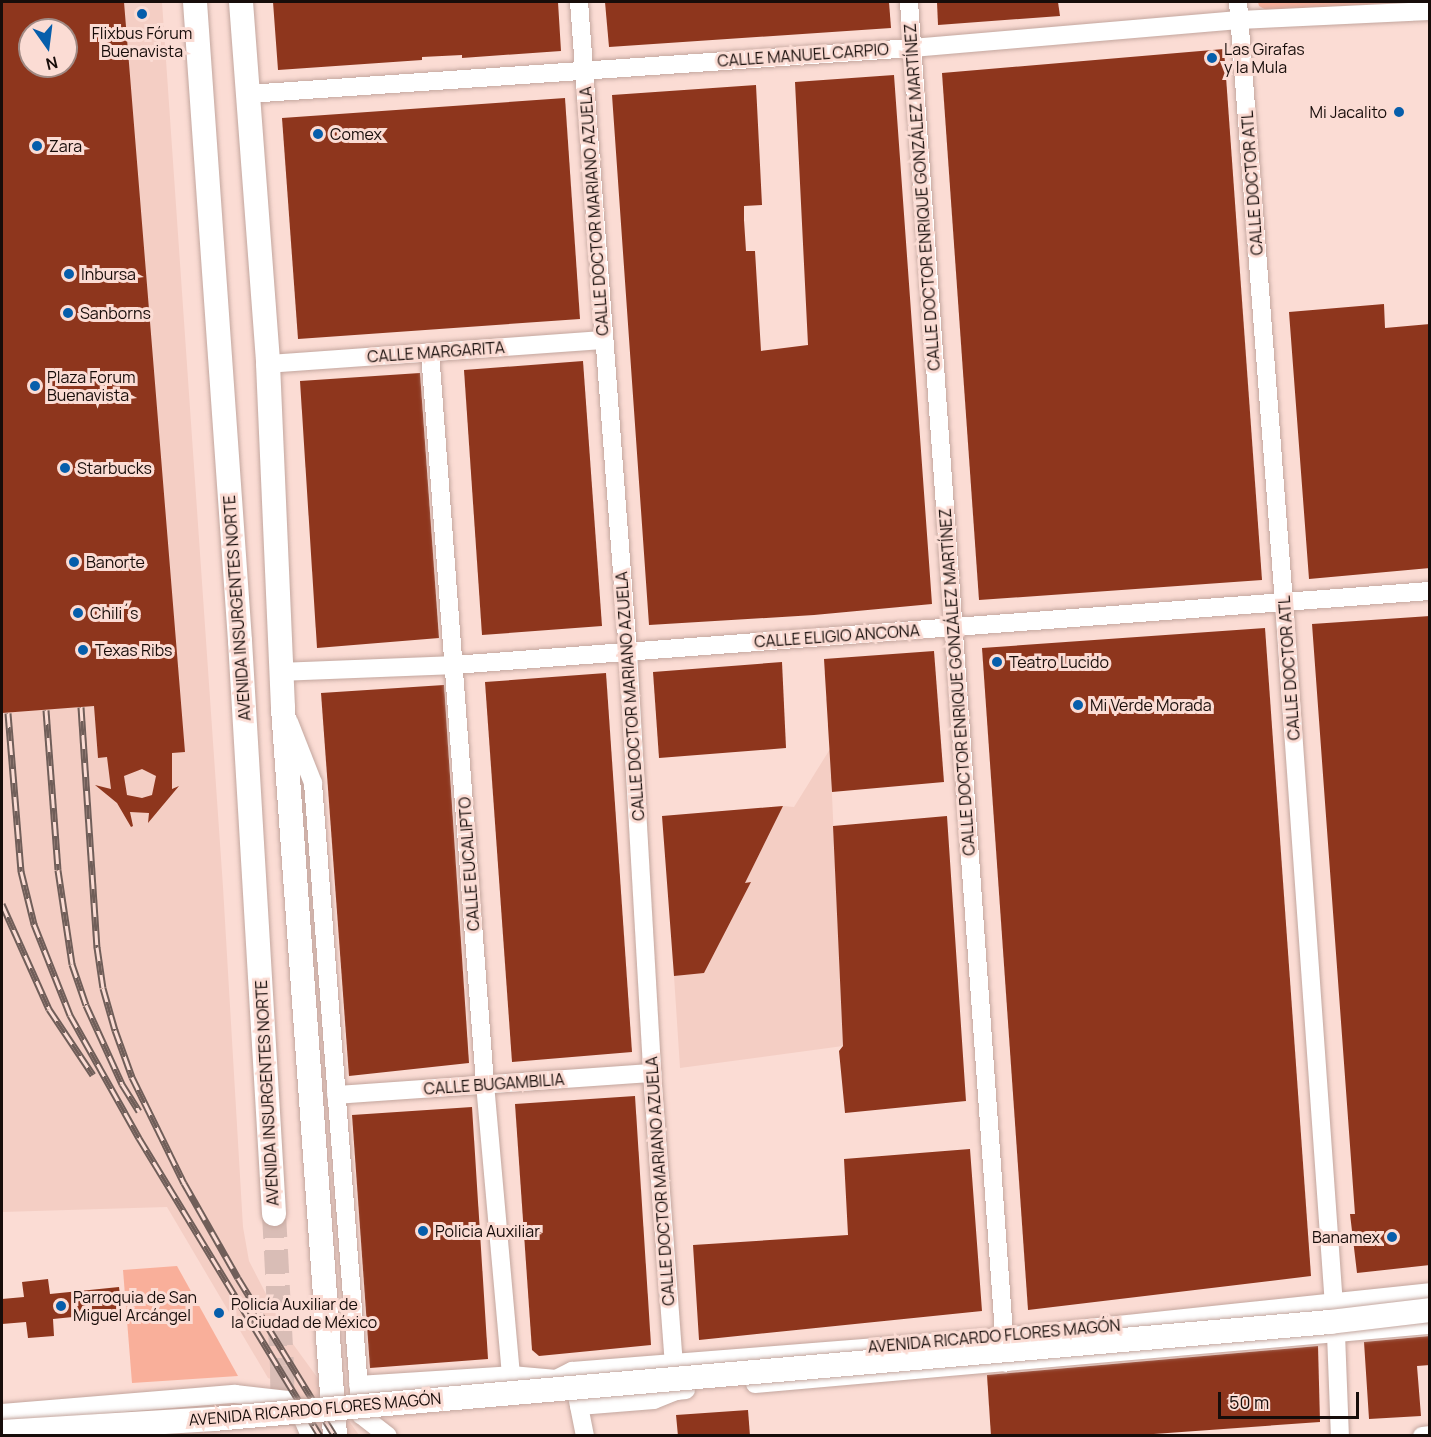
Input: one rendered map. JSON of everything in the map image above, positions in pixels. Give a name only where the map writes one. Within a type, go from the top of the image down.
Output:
[{"type":"main road","name":"AVENIDA INSURGENTES NORTE","points":[[195,2],[242,675],[273,1214]]},
{"type":"main road","points":[[241,2],[268,364],[280,672],[335,1436]]},
{"type":"main road","name":"AVENIDA RICARDO FLORES MAGÓN","points":[[2,1432],[214,1419],[1330,1322],[1430,1310]]},
{"type":"street","name":"CALLE DOCTOR MARIANO AZUELA","points":[[579,2],[628,652],[652,1073],[676,1391]]},
{"type":"street","name":"CALLE DOCTOR ENRIQUE GONZÁLEZ MARTÍNEZ","points":[[909,2],[1006,1363]]},
{"type":"street","name":"CALLE DOCTOR ATL","points":[[1238,2],[1336,1334],[1340,1436]]},
{"type":"street","name":"CALLE MANUEL CARPIO","points":[[248,94],[912,48],[1239,20],[1430,11]]},
{"type":"street","name":"CALLE MARGARITA","points":[[268,364],[604,340]]},
{"type":"street","name":"CALLE EUCALIPTO","points":[[430,352],[485,1084],[511,1375]]},
{"type":"street","name":"CALLE ELIGIO ANCONA","points":[[280,672],[454,665],[1430,591]]},
{"type":"street","points":[[283,708],[313,783],[361,1415],[388,1436]]},
{"type":"street","name":"CALLE BUGAMBILIA","points":[[336,1095],[652,1073]]},
{"type":"street","name":"AVENIDA RICARDO FLORES MAGÓN","points":[[358,1385],[511,1375],[568,1377],[674,1365],[1004,1337],[1430,1292]]},
{"type":"street","name":"AVENIDA RICARDO FLORES MAGÓN","points":[[579,1406],[654,1400],[676,1391],[1430,1325]]},
{"type":"street","name":"AVENIDA RICARDO FLORES MAGÓN","points":[[568,1377],[654,1400]]},
{"type":"street","points":[[568,1377],[579,1406],[585,1436]]},
{"type":"street","points":[[2,1413],[235,1394],[288,1400],[302,1417],[310,1436]]},
{"type":"street","points":[[178,1436],[180,1415],[197,1396]]},
{"type":"street","points":[[103,1404],[122,1416],[126,1436]]},
{"type":"street","points":[[1422,1436],[1430,1435]]},
{"type":"shaded area","points":[[2,2],[162,2],[223,887],[243,1227],[249,1261],[278,1317],[277,1322],[359,1435],[310,1435],[280,1383],[268,1378],[167,1207],[2,1212]]},
{"type":"shaded area","points":[[1258,2],[1403,2],[1268,11],[1259,6]]},
{"type":"shaded area","points":[[830,749],[843,1046],[680,1068],[674,976],[704,972],[750,883],[745,883],[783,806],[794,807]]},
{"type":"shaded area","points":[[177,1266],[238,1376],[132,1383],[123,1270]]},
{"type":"building","points":[[2,2],[124,2],[185,752],[172,753],[172,789],[179,786],[148,823],[149,813],[130,812],[133,826],[131,827],[117,803],[95,785],[111,789],[107,757],[98,758],[94,706],[2,713]],"holes":[[[142,769],[156,776],[152,795],[142,798],[127,795],[124,776]]]},
{"type":"building","points":[[273,2],[558,2],[561,51],[462,58],[462,55],[422,57],[422,60],[278,70]]},
{"type":"building","points":[[605,2],[889,2],[891,28],[609,47]]},
{"type":"building","points":[[937,2],[1058,2],[1060,16],[938,25]]},
{"type":"building","points":[[1224,49],[1262,580],[979,600],[942,73]]},
{"type":"building","points":[[894,75],[932,604],[814,615],[649,625],[612,95],[756,85],[762,205],[744,206],[744,220],[746,251],[755,251],[761,351],[808,345],[795,82]]},
{"type":"building","points":[[565,98],[580,319],[298,339],[282,118]]},
{"type":"building","points":[[1384,304],[1385,328],[1430,324],[1430,568],[1309,579],[1289,312]]},
{"type":"building","points":[[583,361],[602,626],[482,635],[464,370]]},
{"type":"building","points":[[420,373],[439,638],[317,648],[300,381]]},
{"type":"building","points":[[1430,616],[1430,1265],[1357,1273],[1350,1214],[1355,1214],[1312,624]]},
{"type":"building","points":[[1265,628],[1311,1276],[1028,1310],[982,648]]},
{"type":"building","points":[[934,651],[944,782],[832,792],[824,659]]},
{"type":"building","points":[[782,662],[786,748],[659,758],[653,672]]},
{"type":"building","points":[[606,673],[632,1052],[512,1062],[485,682]]},
{"type":"building","points":[[444,685],[469,1063],[349,1076],[321,693]]},
{"type":"building","points":[[783,806],[745,883],[751,882],[704,973],[674,976],[662,816]]},
{"type":"building","points":[[947,816],[966,1101],[845,1113],[839,1051],[843,1046],[833,826]]},
{"type":"building","points":[[635,1096],[651,1345],[539,1356],[532,1350],[515,1104]]},
{"type":"building","points":[[472,1107],[488,1359],[370,1368],[352,1115]]},
{"type":"building","points":[[970,1149],[982,1311],[699,1340],[693,1245],[848,1235],[844,1159]]},
{"type":"building","name":"Parroquia de San Miguel Arcángel","points":[[48,1279],[50,1294],[119,1287],[122,1312],[53,1319],[54,1336],[28,1338],[26,1322],[2,1324],[2,1299],[24,1297],[22,1282]]},
{"type":"building","points":[[1430,1336],[1430,1365],[1417,1366],[1421,1416],[1369,1419],[1364,1342]]},
{"type":"building","points":[[1318,1346],[1320,1422],[1126,1436],[991,1436],[987,1375]]},
{"type":"building","points":[[748,1410],[750,1436],[678,1436],[676,1415]]},
{"type":"tunnel","points":[[274,1214],[282,1366],[283,1436]]},
{"type":"railway","points":[[81,707],[97,947],[103,988],[115,1030],[132,1077],[184,1183],[238,1278],[335,1436]]},
{"type":"railway","points":[[46,710],[58,870],[72,964],[86,1005],[122,1084],[139,1111]]},
{"type":"railway","points":[[8,713],[21,871],[34,924],[70,1015],[139,1138],[320,1436]]},
{"type":"railway","points":[[2,904],[49,1009],[93,1075]]},
{"type":"place","name":"Flixbus Fórum Buenavista","points":[[142,14]]},
{"type":"place","name":"Las Girafas y la Mula","points":[[1212,58]]},
{"type":"place","name":"Mi Jacalito","points":[[1399,112]]},
{"type":"place","name":"Comex","points":[[318,134]]},
{"type":"place","name":"Zara","points":[[37,146]]},
{"type":"place","name":"Inbursa","points":[[69,274]]},
{"type":"place","name":"Sanborns","points":[[68,313]]},
{"type":"place","name":"Plaza Forum Buenavista","points":[[35,386]]},
{"type":"place","name":"Starbucks","points":[[65,468]]},
{"type":"place","name":"Banorte","points":[[74,562]]},
{"type":"place","name":"Chili´s","points":[[78,613]]},
{"type":"place","name":"Texas Ribs","points":[[83,650]]},
{"type":"place","name":"Teatro Lucido","points":[[997,662]]},
{"type":"place","name":"Mi Verde Morada","points":[[1078,705]]},
{"type":"place","name":"Policia Auxiliar","points":[[423,1231]]},
{"type":"place","name":"Banamex","points":[[1392,1237]]},
{"type":"place","name":"Parroquia de San Miguel Arcángel","points":[[61,1306]]},
{"type":"place","name":"Policía Auxiliar de la Ciudad de México","points":[[219,1313]]}]
